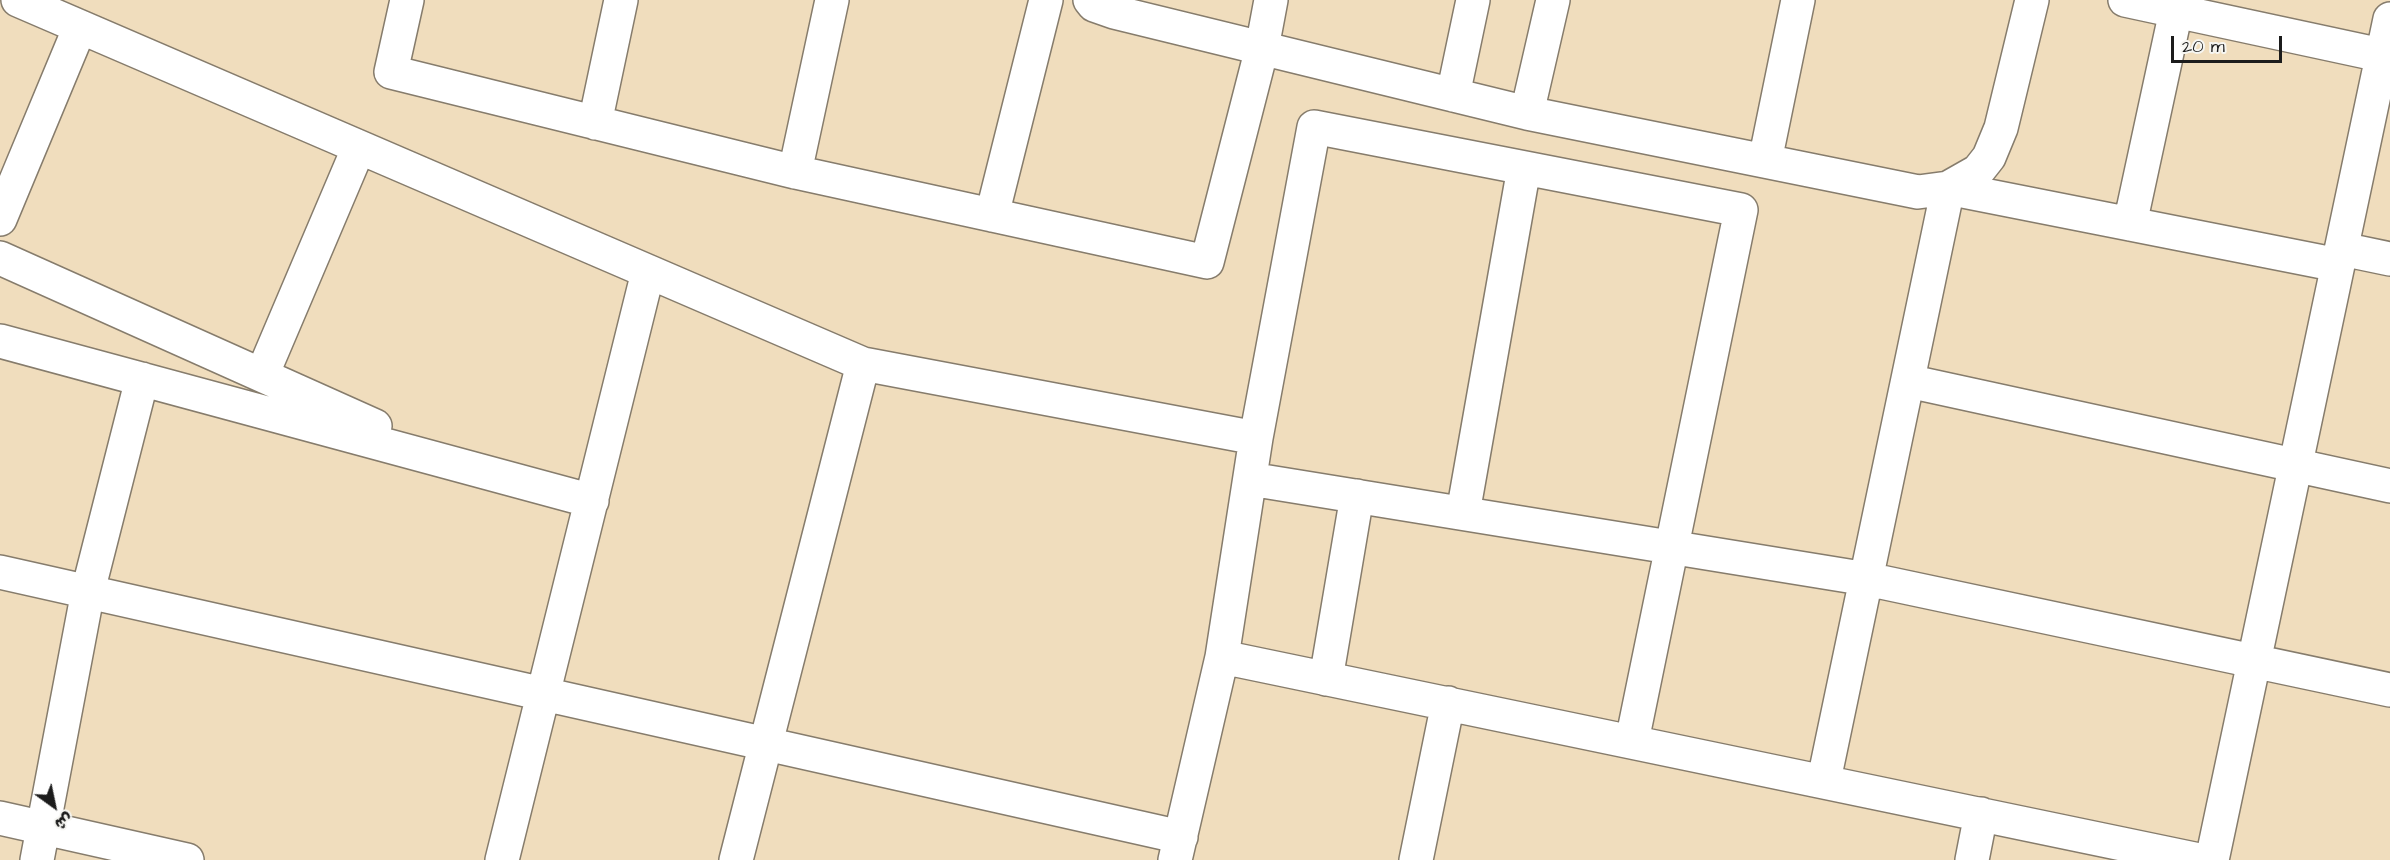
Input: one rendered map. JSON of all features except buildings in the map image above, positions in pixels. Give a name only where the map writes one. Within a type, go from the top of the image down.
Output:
[{"type":"street","points":[[18,0],[863,364],[1256,438]]},
{"type":"street","points":[[407,0],[391,72],[795,172],[1207,262],[1262,48],[1271,0]]},
{"type":"street","points":[[595,123],[621,0]]},
{"type":"street","points":[[795,172],[832,0]]},
{"type":"street","points":[[992,215],[1046,0]]},
{"type":"street","points":[[1057,0],[1102,6],[1527,113],[1918,192],[1948,189],[2130,224],[2340,257],[2390,259]]},
{"type":"street","points":[[1453,95],[1473,0]]},
{"type":"street","points":[[1527,113],[1553,0]]},
{"type":"street","points":[[1765,161],[1798,0]]},
{"type":"street","points":[[1824,780],[1948,189],[1978,171],[1989,157],[2001,128],[2032,0]]},
{"type":"street","points":[[2125,0],[2386,56]]},
{"type":"street","points":[[2130,224],[2176,11]]},
{"type":"street","points":[[2212,860],[2340,257],[2386,56],[2390,19]]},
{"type":"street","points":[[0,219],[80,27]]},
{"type":"street","points":[[0,572],[766,743],[1178,848],[1222,657],[1256,438],[1314,127],[1741,210],[1632,741]]},
{"type":"street","points":[[262,375],[359,147]]},
{"type":"street","points":[[1463,513],[1524,168]]},
{"type":"street","points":[[0,258],[470,468]]},
{"type":"street","points":[[502,860],[648,272]]},
{"type":"street","points":[[0,341],[592,501]]},
{"type":"street","points":[[736,860],[863,364]]},
{"type":"street","points":[[36,860],[88,591],[142,379]]},
{"type":"street","points":[[1908,381],[2390,486]]},
{"type":"street","points":[[1250,479],[1867,579],[2390,690]]},
{"type":"street","points":[[1326,679],[1357,496]]},
{"type":"street","points":[[1222,657],[1824,780],[2199,860]]},
{"type":"street","points":[[1416,860],[1448,703]]},
{"type":"street","points":[[1972,860],[1981,814]]},
{"type":"street","points":[[0,818],[187,860]]}]
